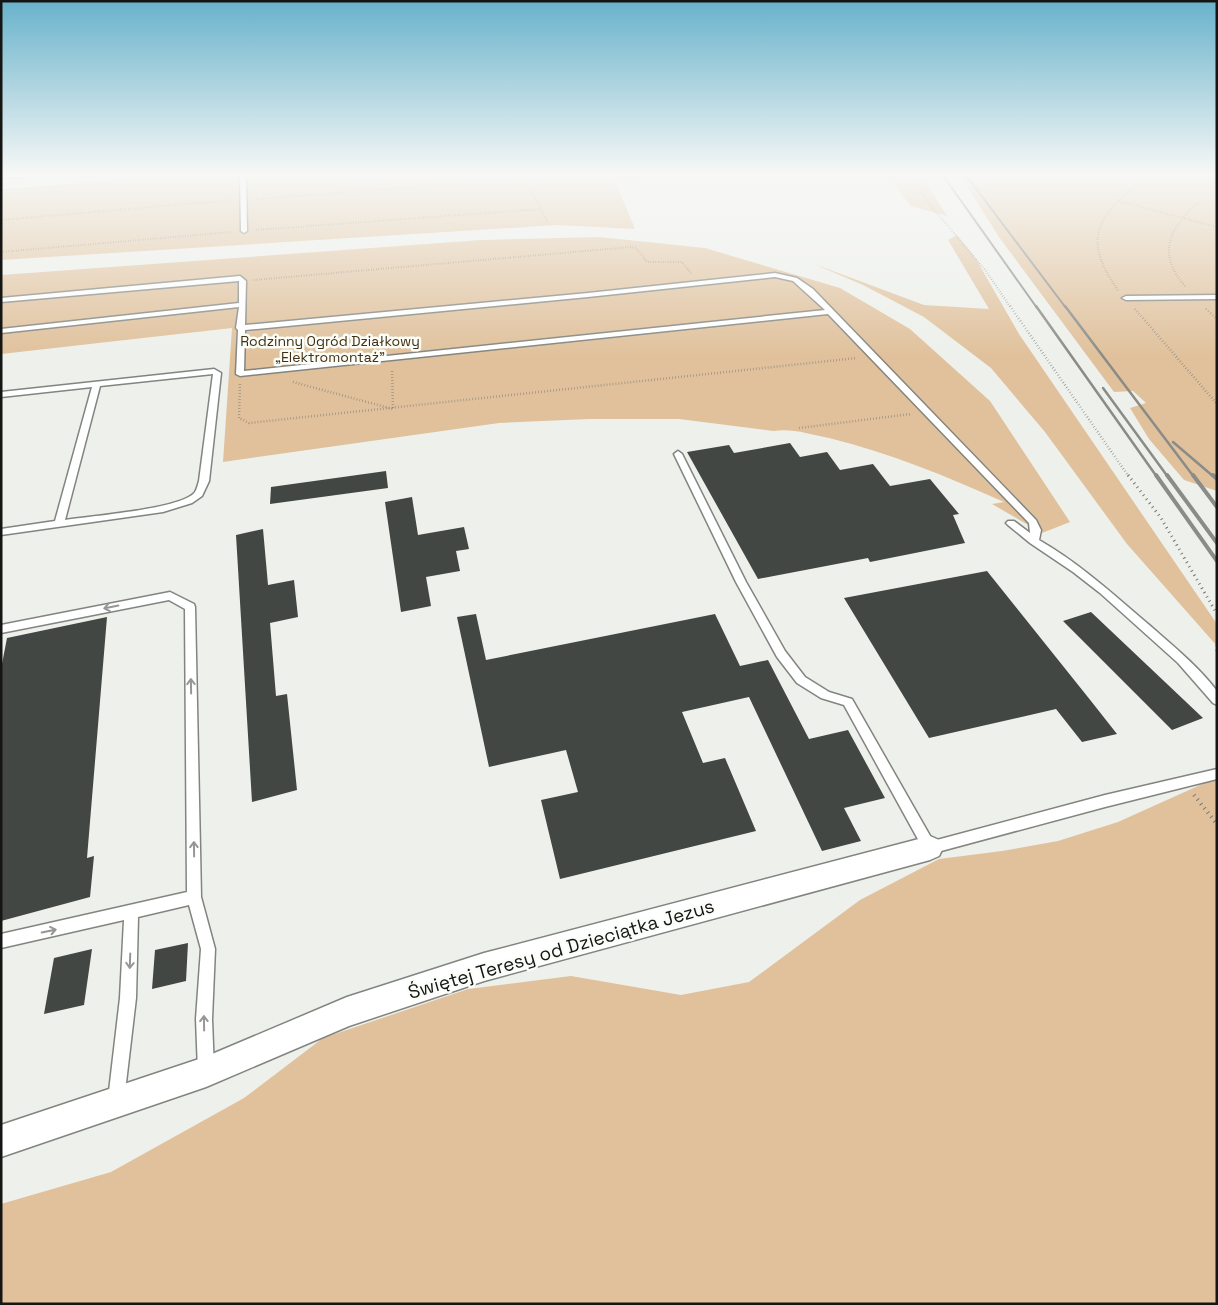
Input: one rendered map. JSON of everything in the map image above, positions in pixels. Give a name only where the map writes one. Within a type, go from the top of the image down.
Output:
[{"type":"street","name":"Świętej Teresy od Dzieciątka Jezus","points":[[1,1141],[206,1072],[347,1012],[484,967],[930,848]]},
{"type":"lane","points":[[240,328],[775,275],[789,277],[810,291],[1033,522],[1036,530],[1034,541]]},
{"type":"lane","points":[[1,300],[240,278],[243,281],[240,374],[829,312]]},
{"type":"lane","points":[[1126,298],[1217,297]]},
{"type":"lane","points":[[1,331],[241,305]]},
{"type":"lane","points":[[1,395],[216,371],[204,481],[199,494],[190,501],[178,505],[59,525],[1,532]]},
{"type":"lane","points":[[59,525],[98,384]]},
{"type":"lane","points":[[678,454],[741,582],[781,654],[801,680],[825,695],[848,702],[930,848],[1183,781],[1217,774]]},
{"type":"lane","points":[[1011,523],[1034,541],[1090,578],[1114,598],[1194,671],[1217,700]]},
{"type":"lane","points":[[1,629],[170,596],[190,607],[194,897],[208,949],[204,1018],[206,1072]]},
{"type":"lane","points":[[1,941],[132,913],[194,897]]},
{"type":"lane","points":[[115,1104],[128,998],[132,913]]},
{"type":"path","points":[[1,252],[199,235]]},
{"type":"path","points":[[954,235],[970,258],[986,270],[1109,450],[1161,518],[1217,614]]},
{"type":"path","points":[[1170,235],[1168,238],[1170,257],[1179,279],[1217,319]]},
{"type":"path","points":[[243,281],[631,246],[636,248],[647,262],[682,262],[699,284]]},
{"type":"path","points":[[240,374],[239,418],[249,423],[872,356]]},
{"type":"path","points":[[392,358],[393,409]]},
{"type":"path","points":[[258,372],[393,409]]},
{"type":"path","points":[[799,428],[926,412]]},
{"type":"path","points":[[1217,645],[1217,654]]},
{"type":"path","points":[[1183,781],[1217,824]]},
{"type":"green space","points":[[1,235],[400,235],[1,260]]},
{"type":"green space","points":[[957,235],[976,259],[1019,334],[1217,624],[1217,646],[1127,544],[1045,432],[991,368],[924,317],[863,285],[814,264],[924,305],[989,309],[948,240]]},
{"type":"green space","points":[[998,235],[1217,235],[1217,491],[1184,480],[1149,439],[1130,408],[1146,403],[1133,391],[1114,392]]},
{"type":"green space","name":"Rodzinny Ogród Działkowy „Elektromontaż”","points":[[599,237],[705,248],[840,288],[910,329],[990,401],[1070,522],[1042,533],[992,504],[1004,502],[918,466],[852,444],[808,433],[773,431],[679,419],[589,419],[499,423],[223,462],[232,328],[1,354],[1,275],[481,240]]},
{"type":"green space","points":[[1209,781],[1217,781],[1217,1304],[1,1304],[1,1204],[111,1172],[244,1098],[323,1038],[468,989],[571,976],[681,995],[749,982],[860,900],[939,859],[1002,851],[1058,841],[1118,822]]},
{"type":"building","points":[[790,443],[800,457],[827,452],[840,470],[873,464],[890,486],[930,479],[959,514],[953,515],[965,543],[870,562],[868,558],[758,579],[687,452],[729,445],[734,453]]},
{"type":"building","points":[[386,471],[388,488],[270,504],[271,487]]},
{"type":"building","points":[[412,497],[418,535],[464,527],[469,549],[456,551],[460,571],[426,577],[431,606],[401,612],[385,502]]},
{"type":"building","points":[[263,529],[268,585],[294,580],[298,617],[270,623],[276,696],[287,694],[297,790],[252,802],[236,535]]},
{"type":"building","points":[[987,571],[1117,734],[1082,742],[1056,709],[929,738],[844,598]]},
{"type":"building","points":[[1091,612],[1203,718],[1172,730],[1063,621]]},
{"type":"building","points":[[476,614],[486,660],[715,614],[740,666],[768,660],[809,739],[848,730],[885,798],[844,808],[861,841],[822,851],[749,697],[682,712],[703,763],[725,758],[756,831],[560,879],[541,800],[578,792],[566,750],[489,767],[457,617]]},
{"type":"building","points":[[107,617],[87,858],[94,856],[90,897],[1,921],[1,669],[7,638]]},
{"type":"building","points":[[188,943],[186,981],[152,989],[155,950]]},
{"type":"building","points":[[92,949],[84,1005],[44,1014],[54,958]]},
{"type":"railway","points":[[985,235],[1037,308]]},
{"type":"railway","points":[[1011,235],[1066,308]]},
{"type":"railway","points":[[1036,306],[1157,477]]},
{"type":"railway","points":[[1065,306],[1194,477]]},
{"type":"railway","points":[[1103,388],[1168,477]]},
{"type":"railway","points":[[1173,442],[1214,477]]},
{"type":"railway","points":[[1156,475],[1217,561]]},
{"type":"railway","points":[[1167,475],[1217,543]]},
{"type":"railway","points":[[1193,475],[1217,507]]},
{"type":"railway","points":[[1213,475],[1217,479]]}]
